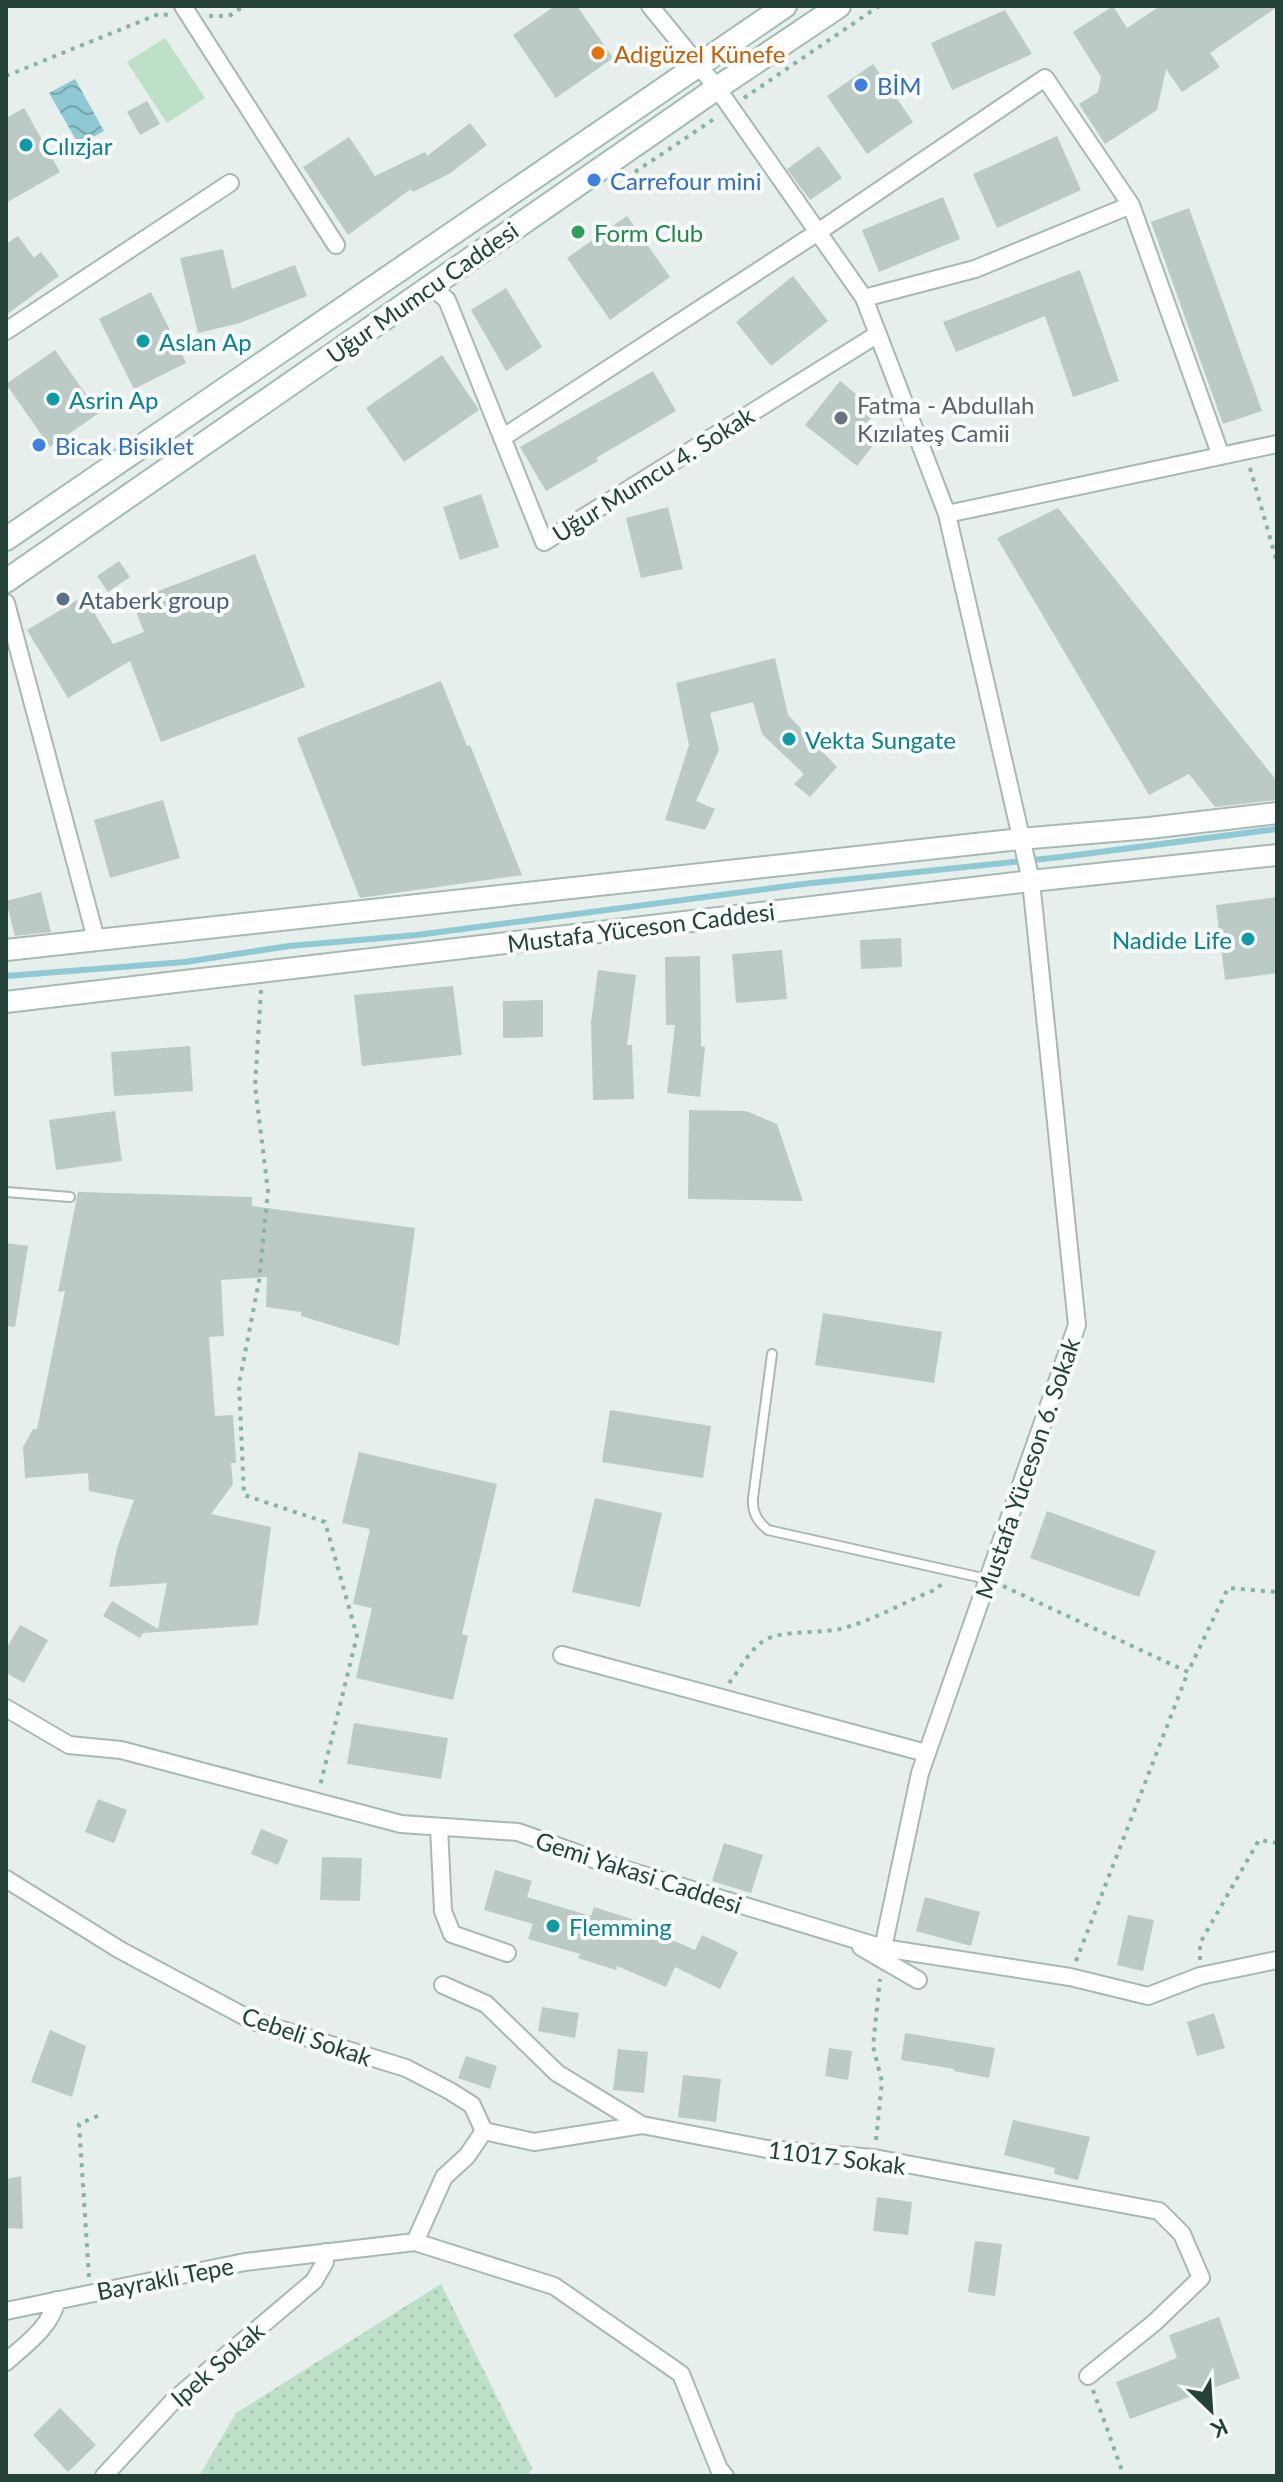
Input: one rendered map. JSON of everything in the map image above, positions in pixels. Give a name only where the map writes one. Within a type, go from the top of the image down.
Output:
[{"type":"main road","name":"Uğur Mumcu Caddesi","points":[[6,539],[785,6]]},
{"type":"main road","name":"Uğur Mumcu Caddesi","points":[[6,581],[839,6]]},
{"type":"street","name":"Mustafa Yüceson 6. Sokak","points":[[650,6],[717,88],[864,298],[947,514],[1030,876],[1077,1325],[926,1753],[882,1954]]},
{"type":"street","points":[[186,10],[336,245]]},
{"type":"street","points":[[502,438],[818,232],[1045,78],[1131,205],[1221,456]]},
{"type":"street","points":[[6,331],[230,183]]},
{"type":"street","points":[[864,298],[975,269],[1131,205]]},
{"type":"street","name":"Uğur Mumcu 4. Sokak","points":[[431,286],[447,300],[544,542],[878,334]]},
{"type":"street","points":[[947,514],[1277,444]]},
{"type":"street","points":[[6,603],[96,939]]},
{"type":"street","name":"Mustafa Yüceson Caddesi","points":[[6,950],[1022,846],[1277,813]]},
{"type":"street","name":"Mustafa Yüceson Caddesi","points":[[6,1002],[1030,876],[1277,855]]},
{"type":"street","points":[[562,1655],[926,1753]]},
{"type":"street","name":"Gemi Yakasi Caddesi","points":[[6,1708],[69,1745],[121,1750],[401,1824],[518,1832],[607,1864],[856,1940],[882,1954],[1070,1977],[1148,1996],[1200,1976],[1277,1960]]},
{"type":"street","points":[[439,1827],[443,1911],[452,1934],[507,1953]]},
{"type":"street","name":"Cebeli Sokak","points":[[6,1879],[120,1950],[253,2021],[406,2068],[450,2091],[472,2105],[484,2131]]},
{"type":"street","points":[[882,1954],[918,1980]]},
{"type":"street","points":[[443,1985],[486,2004],[557,2073],[642,2125]]},
{"type":"street","name":"11017 Sokak","points":[[484,2131],[534,2142],[642,2125],[767,2149],[874,2158],[1159,2211],[1182,2234],[1201,2278],[1154,2323],[1088,2376]]},
{"type":"street","points":[[484,2131],[467,2156],[444,2177],[415,2242],[554,2286],[681,2374],[719,2469],[725,2476]]},
{"type":"street","name":"Bayraklı Tepe","points":[[6,2311],[245,2262],[415,2242]]},
{"type":"street","name":"Ipek Sokak","points":[[104,2476],[175,2399],[314,2281],[325,2262],[325,2252]]},
{"type":"street","points":[[6,2362],[45,2326],[57,2300]]},
{"type":"lane","points":[[6,1192],[70,1197]]},
{"type":"lane","points":[[772,1354],[753,1498],[757,1519],[768,1530],[988,1579]]},
{"type":"path","points":[[6,76],[159,14],[186,10],[229,16],[244,6]]},
{"type":"path","points":[[1245,451],[1277,562]]},
{"type":"path","points":[[263,972],[255,1086],[268,1191],[259,1281],[239,1384],[244,1495],[325,1522],[357,1636],[317,1800]]},
{"type":"path","points":[[719,1697],[758,1644],[767,1638],[775,1634],[824,1633],[848,1627],[937,1589],[952,1571]]},
{"type":"path","points":[[988,1579],[1188,1672]]},
{"type":"path","points":[[1070,1977],[1188,1672],[1228,1588],[1277,1592]]},
{"type":"path","points":[[1200,1976],[1200,1943],[1259,1840],[1277,1843]]},
{"type":"path","points":[[874,2158],[882,2082],[873,2046],[882,1954]]},
{"type":"path","points":[[91,2293],[79,2124],[102,2114]]},
{"type":"path","points":[[1088,2376],[1124,2476]]},
{"type":"green space","points":[[165,38],[205,98],[167,123],[127,62]]},
{"type":"green space","points":[[441,2284],[532,2468],[528,2476],[199,2476],[236,2413]]},
{"type":"water","points":[[75,79],[104,131],[79,145],[49,93]]},
{"type":"building","points":[[555,6],[577,6],[613,58],[556,98],[513,35]]},
{"type":"building","points":[[1113,6],[1127,28],[1160,6],[1277,7],[1210,53],[1220,67],[1182,92],[1166,69],[1157,110],[1105,144],[1079,104],[1098,92],[1101,77],[1073,32]]},
{"type":"building","points":[[1005,10],[1032,54],[952,90],[931,43]]},
{"type":"building","points":[[873,64],[913,122],[867,154],[827,96]]},
{"type":"building","points":[[147,101],[160,124],[140,135],[127,112]]},
{"type":"building","name":"Cılızjar","points":[[24,108],[60,172],[6,203],[6,118]]},
{"type":"building","points":[[470,123],[487,145],[449,174],[413,192],[411,189],[348,235],[303,167],[349,137],[375,176],[425,152],[427,156]]},
{"type":"building","points":[[1057,136],[1081,190],[997,228],[973,174]]},
{"type":"building","points":[[819,146],[842,178],[810,200],[787,169]]},
{"type":"building","points":[[943,197],[960,239],[879,272],[862,230]]},
{"type":"building","points":[[1189,208],[1262,411],[1223,424],[1151,222]]},
{"type":"building","points":[[627,216],[670,277],[610,320],[567,258]]},
{"type":"building","points":[[18,236],[34,258],[41,252],[59,276],[6,315],[6,244]]},
{"type":"building","points":[[223,249],[232,289],[295,265],[307,296],[240,323],[198,333],[180,258]]},
{"type":"building","points":[[1080,270],[1119,381],[1073,397],[1045,316],[956,352],[943,322]]},
{"type":"building","points":[[793,276],[828,321],[771,366],[736,322]]},
{"type":"building","points":[[506,288],[542,347],[506,371],[471,310]]},
{"type":"building","name":"Aslan Ap","points":[[151,292],[186,363],[134,389],[99,319]]},
{"type":"building","name":"Asrin Ap","points":[[55,350],[99,413],[50,447],[6,384]]},
{"type":"building","points":[[442,355],[479,410],[404,462],[366,408]]},
{"type":"building","points":[[653,371],[676,411],[546,491],[520,447]]},
{"type":"building","name":"Fatma - Abdullah Kızılateş Camii","points":[[840,381],[877,411],[864,426],[879,438],[857,466],[805,425]]},
{"type":"building","points":[[481,494],[499,547],[460,560],[443,507]]},
{"type":"building","points":[[668,507],[683,569],[641,578],[626,518]]},
{"type":"building","points":[[1058,508],[1277,781],[1277,800],[1215,807],[1189,774],[1149,795],[997,538]]},
{"type":"building","points":[[255,554],[305,687],[161,742],[130,661],[68,698],[27,630],[84,596],[113,644],[144,632],[132,601]]},
{"type":"building","points":[[119,561],[130,577],[108,592],[97,576]]},
{"type":"building","name":"Vekta Sungate","points":[[775,658],[788,715],[837,767],[810,797],[794,784],[804,774],[762,734],[753,702],[710,713],[719,750],[696,801],[715,809],[705,830],[665,820],[689,745],[676,683]]},
{"type":"building","points":[[441,681],[522,875],[360,898],[297,738]]},
{"type":"building","points":[[163,800],[180,858],[110,878],[94,820]]},
{"type":"building","points":[[41,892],[51,932],[15,936],[6,901]]},
{"type":"building","name":"Nadide Life","points":[[1277,897],[1277,973],[1225,980],[1216,905]]},
{"type":"building","points":[[901,938],[902,967],[861,969],[860,940]]},
{"type":"building","points":[[782,950],[787,999],[736,1003],[732,954]]},
{"type":"building","points":[[700,956],[701,1046],[705,1047],[700,1097],[667,1093],[675,1025],[666,1025],[665,957]]},
{"type":"building","points":[[598,970],[636,975],[627,1045],[632,1045],[634,1099],[593,1100],[591,1022]]},
{"type":"building","points":[[453,986],[462,1055],[362,1066],[354,995]]},
{"type":"building","points":[[543,1000],[543,1037],[503,1038],[503,1001]]},
{"type":"building","points":[[190,1046],[193,1091],[114,1096],[111,1052]]},
{"type":"building","points":[[689,1110],[746,1111],[777,1124],[803,1201],[688,1199]]},
{"type":"building","points":[[115,1111],[122,1161],[56,1170],[49,1120]]},
{"type":"building","points":[[78,1192],[252,1197],[252,1206],[415,1228],[399,1346],[301,1316],[301,1312],[266,1307],[267,1277],[221,1280],[224,1336],[209,1337],[215,1416],[233,1415],[236,1463],[231,1463],[233,1484],[211,1514],[271,1527],[258,1625],[143,1633],[140,1638],[103,1616],[112,1601],[158,1629],[167,1583],[109,1587],[117,1548],[134,1500],[89,1491],[88,1473],[25,1478],[23,1447],[33,1429],[37,1429],[65,1291],[58,1292]]},
{"type":"building","points":[[6,1243],[28,1246],[15,1327],[6,1326]]},
{"type":"building","points":[[823,1313],[942,1332],[934,1383],[815,1365]]},
{"type":"building","points":[[610,1410],[711,1426],[703,1478],[602,1462]]},
{"type":"building","points":[[359,1452],[497,1484],[462,1634],[468,1636],[453,1700],[356,1678],[372,1608],[353,1604],[370,1529],[342,1523]]},
{"type":"building","points":[[595,1498],[662,1513],[640,1607],[572,1592]]},
{"type":"building","points":[[1047,1511],[1156,1551],[1139,1597],[1030,1558]]},
{"type":"building","points":[[20,1625],[48,1640],[24,1683],[6,1673],[6,1649]]},
{"type":"building","points":[[354,1723],[448,1738],[441,1779],[347,1764]]},
{"type":"building","points":[[98,1799],[127,1810],[114,1843],[85,1832]]},
{"type":"building","points":[[261,1829],[288,1840],[278,1865],[251,1854]]},
{"type":"building","points":[[724,1843],[763,1855],[751,1893],[712,1881]]},
{"type":"building","points":[[322,1857],[362,1858],[360,1901],[320,1900]]},
{"type":"building","points":[[495,1870],[532,1881],[527,1897],[591,1916],[594,1907],[632,1919],[631,1922],[695,1950],[702,1935],[738,1952],[720,1989],[675,1967],[666,1987],[617,1966],[616,1970],[578,1958],[580,1954],[528,1939],[533,1924],[484,1910]]},
{"type":"building","points":[[925,1897],[980,1912],[971,1946],[916,1931]]},
{"type":"building","points":[[1128,1915],[1154,1920],[1143,1971],[1117,1965]]},
{"type":"building","points":[[542,2007],[579,2013],[575,2038],[538,2031]]},
{"type":"building","points":[[1214,2013],[1225,2048],[1197,2056],[1187,2022]]},
{"type":"building","points":[[50,2030],[86,2046],[72,2097],[31,2082]]},
{"type":"building","points":[[905,2033],[995,2048],[989,2078],[901,2060]]},
{"type":"building","points":[[829,2048],[852,2051],[848,2080],[825,2076]]},
{"type":"building","points":[[618,2049],[648,2052],[644,2093],[613,2090]]},
{"type":"building","points":[[466,2056],[497,2066],[490,2089],[458,2078]]},
{"type":"building","points":[[683,2075],[721,2079],[716,2122],[678,2117]]},
{"type":"building","points":[[1013,2120],[1090,2137],[1078,2180],[1054,2174],[1055,2168],[1004,2155]]},
{"type":"building","points":[[21,2176],[23,2229],[6,2228],[6,2179]]},
{"type":"building","points":[[877,2197],[912,2202],[908,2235],[873,2231]]},
{"type":"building","points":[[975,2241],[1002,2244],[995,2296],[968,2292]]},
{"type":"building","points":[[1219,2317],[1240,2378],[1130,2419],[1116,2382],[1177,2358],[1169,2335]]},
{"type":"building","points":[[60,2408],[96,2445],[68,2472],[33,2435]]},
{"type":"waterway","points":[[6,976],[185,962],[289,946],[417,935],[803,884],[1061,857],[1277,829]]},
{"type":"place","name":"Adigüzel Künefe","points":[[598,53]]},
{"type":"place","name":"BİM","points":[[861,85]]},
{"type":"place","name":"Cılızjar","points":[[26,145]]},
{"type":"place","name":"Carrefour mini","points":[[594,180]]},
{"type":"place","name":"Form Club","points":[[578,232]]},
{"type":"place","name":"Aslan Ap","points":[[143,341]]},
{"type":"place","name":"Asrin Ap","points":[[53,399]]},
{"type":"place","name":"Fatma - Abdullah Kızılateş Camii","points":[[841,418]]},
{"type":"place","name":"Bicak Bisiklet","points":[[39,445]]},
{"type":"place","name":"Ataberk group","points":[[63,599]]},
{"type":"place","name":"Vekta Sungate","points":[[789,739]]},
{"type":"place","name":"Nadide Life","points":[[1248,939]]},
{"type":"place","name":"Flemming","points":[[553,1926]]}]
